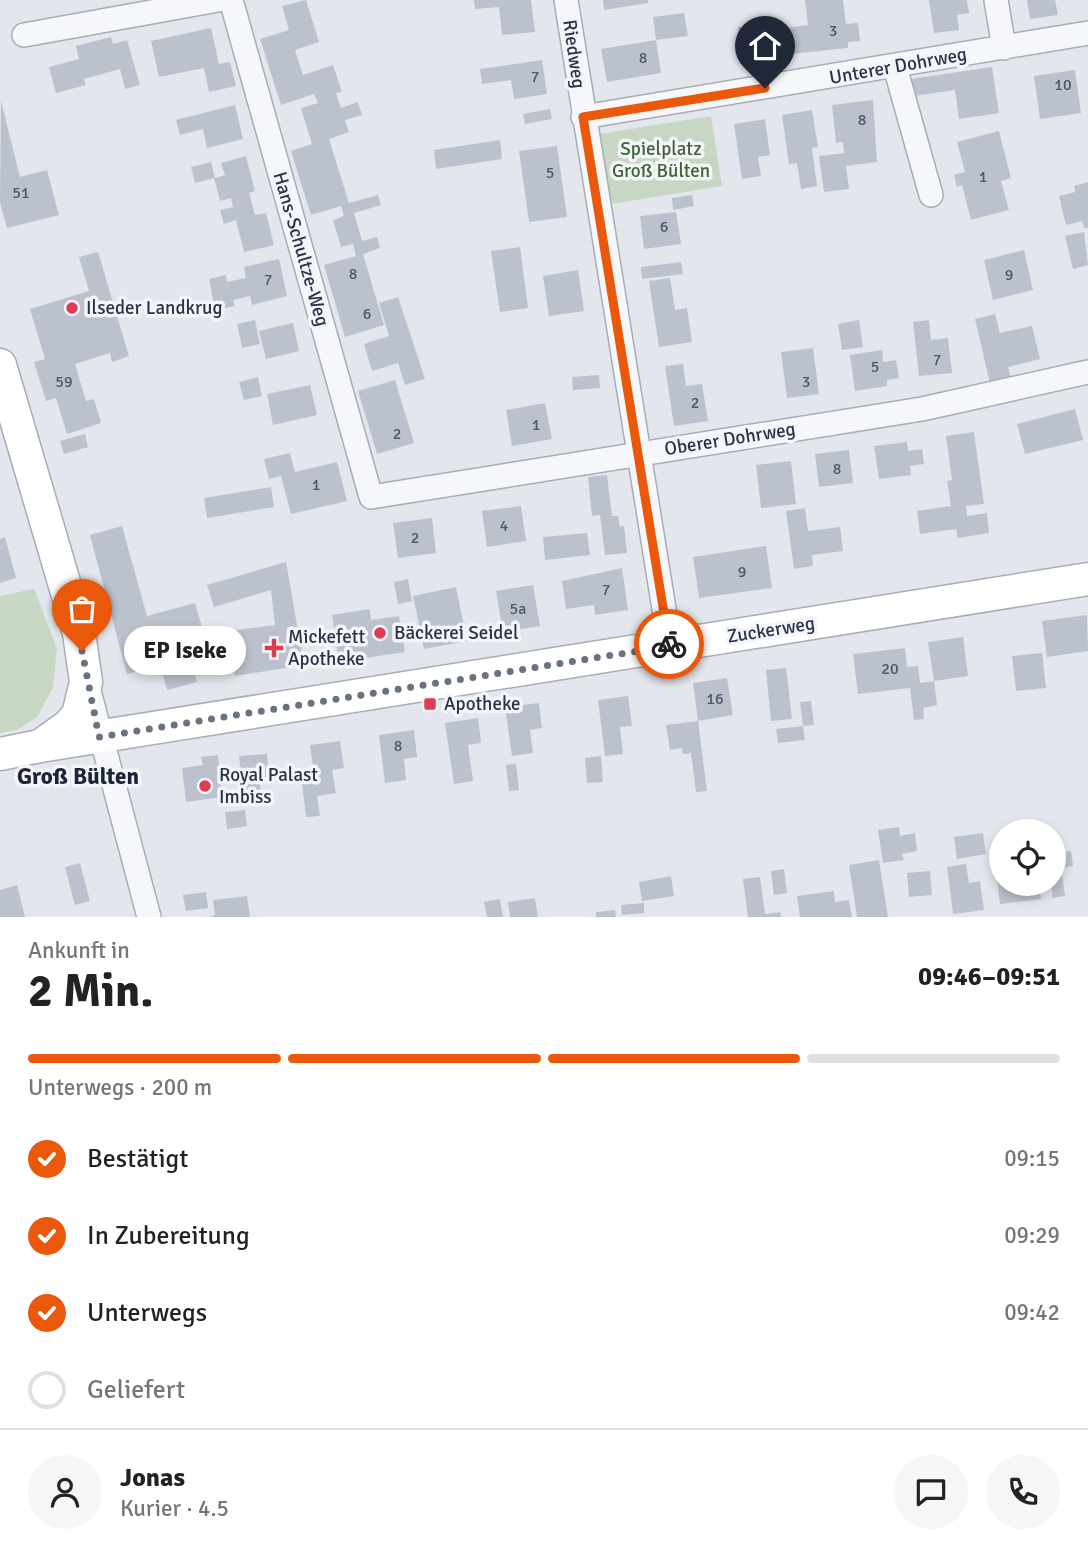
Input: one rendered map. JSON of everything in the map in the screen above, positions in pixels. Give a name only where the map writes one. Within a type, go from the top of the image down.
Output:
[{"type":"street","points":[[24,35],[218,0]]},
{"type":"street","name":"Hans-Schultze-Weg","points":[[231,0],[371,497]]},
{"type":"street","name":"Riedweg","points":[[566,0],[670,646]]},
{"type":"street","points":[[996,0],[1004,48]]},
{"type":"street","name":"Unterer Dohrweg","points":[[583,117],[1088,33]]},
{"type":"street","points":[[895,67],[932,195]]},
{"type":"street","points":[[0,365],[79,634],[86,682],[99,737],[149,917]]},
{"type":"street","name":"Oberer Dohrweg","points":[[371,497],[922,409],[1088,372]]},
{"type":"street","name":"Zuckerweg","points":[[0,754],[1088,579]]},
{"type":"street","points":[[40,746],[68,726],[78,715],[86,682]]},
{"type":"green space","name":"Spielplatz Groß Bülten","points":[[711,116],[722,186],[611,204],[600,134]]},
{"type":"green space","points":[[34,589],[57,648],[53,688],[37,717],[17,730],[0,733],[0,596]]},
{"type":"building","points":[[306,0],[319,42],[295,50],[303,75],[333,65],[342,92],[336,93],[341,108],[358,102],[362,115],[345,120],[349,132],[329,139],[349,203],[378,195],[381,205],[354,213],[362,241],[377,237],[380,248],[363,254],[384,325],[345,337],[324,265],[356,256],[353,244],[341,247],[333,220],[344,216],[341,206],[311,215],[291,151],[312,144],[301,108],[318,103],[314,94],[281,105],[260,39],[289,30],[282,6]]},
{"type":"building","points":[[474,0],[531,0],[535,32],[502,35],[499,7],[475,9]]},
{"type":"building","points":[[603,0],[648,0],[648,3],[604,10]]},
{"type":"building","points":[[805,0],[843,0],[846,24],[858,23],[860,41],[848,42],[848,48],[742,59],[738,27],[777,23],[778,29],[808,25]]},
{"type":"building","points":[[929,0],[967,0],[969,13],[957,15],[959,30],[934,33]]},
{"type":"building","points":[[1027,0],[1055,0],[1058,15],[1030,19]]},
{"type":"building","points":[[684,13],[688,36],[656,40],[653,17]]},
{"type":"building","points":[[211,28],[219,64],[230,62],[236,86],[209,92],[204,68],[159,77],[151,41]]},
{"type":"building","points":[[111,37],[113,44],[127,40],[140,85],[125,89],[120,69],[84,79],[86,85],[56,93],[49,67],[79,59],[76,46]]},
{"type":"building","points":[[656,40],[661,73],[607,82],[601,49]]},
{"type":"building","points":[[542,60],[547,94],[514,99],[511,80],[482,84],[480,69]]},
{"type":"building","points":[[992,67],[999,113],[959,119],[955,90],[914,96],[911,79]]},
{"type":"building","points":[[1075,70],[1081,113],[1040,119],[1034,76]]},
{"type":"building","points":[[873,100],[877,162],[846,166],[849,189],[824,192],[819,156],[844,153],[843,142],[836,143],[832,105]]},
{"type":"building","points":[[1,101],[20,177],[47,170],[59,215],[7,228],[0,203]]},
{"type":"building","points":[[235,105],[243,139],[207,148],[203,129],[180,135],[176,120]]},
{"type":"building","points":[[550,109],[552,119],[525,124],[523,114]]},
{"type":"building","points":[[812,110],[818,147],[812,148],[817,186],[801,189],[797,163],[789,164],[782,115]]},
{"type":"building","points":[[765,119],[770,155],[758,157],[761,176],[742,179],[734,124]]},
{"type":"building","points":[[999,131],[1011,178],[1001,181],[1009,210],[971,220],[962,185],[957,187],[954,175],[965,172],[957,142]]},
{"type":"building","points":[[500,140],[502,159],[436,169],[434,150]]},
{"type":"building","points":[[557,146],[567,217],[529,222],[519,151]]},
{"type":"building","points":[[246,156],[255,191],[249,193],[255,215],[266,213],[274,245],[244,252],[236,220],[224,224],[220,210],[233,207],[231,198],[220,201],[214,178],[195,183],[191,167],[211,162],[215,178],[225,175],[221,163]]},
{"type":"building","points":[[1088,182],[1088,228],[1084,228],[1082,221],[1066,225],[1059,196],[1075,192],[1074,186]]},
{"type":"building","points":[[692,195],[694,206],[673,210],[672,198]]},
{"type":"building","points":[[676,212],[681,244],[644,249],[640,216]]},
{"type":"building","points":[[1084,232],[1088,265],[1073,269],[1065,236]]},
{"type":"building","points":[[520,247],[528,308],[500,312],[491,251]]},
{"type":"building","points":[[1024,250],[1033,290],[993,300],[984,260]]},
{"type":"building","points":[[98,252],[129,356],[112,362],[110,353],[75,364],[86,401],[94,399],[101,423],[67,434],[56,398],[46,401],[34,362],[45,359],[30,309],[89,291],[79,257]]},
{"type":"building","points":[[279,259],[287,296],[252,305],[250,296],[233,300],[235,306],[215,310],[209,279],[226,275],[227,282],[246,278],[244,267]]},
{"type":"building","points":[[681,262],[683,274],[642,279],[641,267]]},
{"type":"building","points":[[578,270],[584,311],[549,316],[543,276]]},
{"type":"building","points":[[670,278],[675,310],[687,308],[692,342],[659,347],[649,281]]},
{"type":"building","points":[[398,297],[425,379],[405,385],[398,363],[372,371],[364,344],[389,336],[379,303]]},
{"type":"building","points":[[995,314],[1000,333],[1032,326],[1040,359],[1008,367],[1011,378],[990,383],[975,319]]},
{"type":"building","points":[[255,320],[260,344],[242,348],[237,324]]},
{"type":"building","points":[[859,320],[863,347],[842,350],[838,324]]},
{"type":"building","points":[[929,320],[931,340],[948,338],[952,373],[919,376],[913,322]]},
{"type":"building","points":[[293,323],[299,351],[266,359],[259,331]]},
{"type":"building","points":[[813,348],[819,394],[787,398],[781,352]]},
{"type":"building","points":[[882,350],[883,362],[896,360],[899,378],[887,380],[887,386],[855,391],[850,355]]},
{"type":"building","points":[[683,364],[686,386],[702,384],[708,421],[674,426],[665,366]]},
{"type":"building","points":[[599,375],[600,388],[573,390],[572,377]]},
{"type":"building","points":[[258,377],[262,396],[244,400],[239,382]]},
{"type":"building","points":[[395,380],[414,443],[377,454],[358,391]]},
{"type":"building","points":[[310,385],[317,415],[273,425],[267,394]]},
{"type":"building","points":[[545,403],[552,439],[512,446],[506,410]]},
{"type":"building","points":[[1075,409],[1083,440],[1025,454],[1017,424]]},
{"type":"building","points":[[974,432],[984,504],[966,506],[967,516],[987,513],[989,533],[958,538],[956,529],[920,534],[917,511],[951,506],[947,481],[952,480],[946,436]]},
{"type":"building","points":[[85,434],[88,447],[64,454],[60,441]]},
{"type":"building","points":[[907,442],[908,451],[922,449],[924,464],[910,466],[911,475],[879,479],[874,446]]},
{"type":"building","points":[[849,450],[853,483],[819,487],[815,454]]},
{"type":"building","points":[[290,453],[295,472],[337,462],[347,501],[291,514],[281,476],[269,479],[264,459]]},
{"type":"building","points":[[791,461],[796,504],[761,508],[756,465]]},
{"type":"building","points":[[607,475],[612,516],[618,516],[620,527],[624,526],[627,553],[605,555],[600,515],[592,516],[588,477]]},
{"type":"building","points":[[271,487],[274,507],[207,518],[204,498]]},
{"type":"building","points":[[521,506],[526,541],[487,547],[482,511]]},
{"type":"building","points":[[805,508],[808,531],[840,527],[843,551],[812,555],[813,566],[794,569],[786,511]]},
{"type":"building","points":[[432,518],[436,553],[398,558],[393,523]]},
{"type":"building","points":[[122,526],[147,616],[195,603],[209,652],[190,657],[197,682],[167,690],[160,665],[127,674],[90,535]]},
{"type":"building","points":[[587,533],[590,555],[545,560],[543,537]]},
{"type":"building","points":[[5,537],[16,578],[0,583],[0,539]]},
{"type":"building","points":[[766,546],[772,588],[699,598],[693,557]]},
{"type":"building","points":[[286,562],[304,665],[235,676],[229,631],[275,625],[271,590],[214,607],[207,585]]},
{"type":"building","points":[[622,568],[628,610],[595,615],[594,605],[566,609],[562,581]]},
{"type":"building","points":[[408,579],[412,601],[398,604],[394,582]]},
{"type":"building","points":[[533,585],[540,626],[503,632],[496,591]]},
{"type":"building","points":[[456,587],[467,641],[424,649],[413,596]]},
{"type":"building","points":[[370,609],[371,620],[399,616],[405,652],[339,662],[332,615]]},
{"type":"building","points":[[1087,615],[1088,651],[1047,657],[1042,621]]},
{"type":"building","points":[[963,637],[968,676],[934,681],[928,642]]},
{"type":"building","points":[[905,648],[907,667],[918,666],[920,683],[934,681],[937,705],[923,708],[924,719],[914,720],[910,688],[858,694],[853,654]]},
{"type":"building","points":[[1042,653],[1046,688],[1016,691],[1012,656]]},
{"type":"building","points":[[786,668],[792,719],[771,721],[766,670]]},
{"type":"building","points":[[727,678],[733,715],[698,721],[693,683]]},
{"type":"building","points":[[628,696],[632,726],[620,727],[623,754],[605,756],[598,700]]},
{"type":"building","points":[[811,701],[814,725],[803,726],[800,702]]},
{"type":"building","points":[[539,703],[542,728],[530,730],[533,753],[512,756],[505,707]]},
{"type":"building","points":[[478,718],[481,743],[468,745],[473,781],[454,784],[445,723]]},
{"type":"building","points":[[698,721],[707,791],[696,792],[691,753],[683,754],[682,748],[670,750],[666,725]]},
{"type":"building","points":[[803,726],[805,740],[778,743],[776,729]]},
{"type":"building","points":[[414,730],[417,757],[404,759],[406,780],[385,783],[379,735]]},
{"type":"building","points":[[340,741],[344,768],[332,770],[336,793],[317,796],[320,816],[306,817],[302,783],[315,781],[310,745]]},
{"type":"building","points":[[267,754],[269,777],[259,778],[262,798],[244,800],[239,756]]},
{"type":"building","points":[[218,755],[223,797],[186,802],[182,768],[203,765],[201,757]]},
{"type":"building","points":[[601,756],[603,782],[587,783],[585,758]]},
{"type":"building","points":[[516,764],[519,790],[509,791],[506,765]]},
{"type":"building","points":[[245,810],[247,826],[227,829],[225,812]]},
{"type":"building","points":[[899,827],[900,836],[915,833],[917,851],[902,854],[904,860],[883,863],[878,830]]},
{"type":"building","points":[[983,833],[986,854],[957,859],[954,837]]},
{"type":"building","points":[[1071,851],[1073,866],[1066,867],[1066,852]]},
{"type":"building","points":[[879,860],[888,917],[857,917],[849,865]]},
{"type":"building","points":[[80,863],[90,901],[75,905],[65,867]]},
{"type":"building","points":[[966,864],[969,883],[980,881],[984,910],[953,914],[947,867]]},
{"type":"building","points":[[784,869],[787,893],[774,895],[771,871]]},
{"type":"building","points":[[930,871],[932,895],[909,897],[907,873]]},
{"type":"building","points":[[671,876],[674,896],[642,901],[639,882]]},
{"type":"building","points":[[760,877],[765,914],[780,912],[781,917],[748,917],[743,879]]},
{"type":"building","points":[[17,885],[25,917],[0,917],[0,890]]},
{"type":"building","points":[[834,891],[835,902],[849,900],[852,917],[800,917],[797,896]]},
{"type":"building","points":[[206,892],[208,908],[186,911],[183,895]]},
{"type":"building","points":[[247,896],[250,917],[210,917],[215,915],[213,900]]},
{"type":"building","points":[[999,896],[1041,896],[1041,899],[1000,904]]},
{"type":"building","points":[[535,898],[538,917],[510,917],[508,902]]},
{"type":"building","points":[[500,899],[503,917],[487,917],[484,902]]},
{"type":"building","points":[[644,903],[644,913],[622,915],[621,905]]},
{"type":"building","points":[[615,910],[616,917],[596,917],[596,912]]},
{"type":"way so far","points":[[82,651],[99,737],[670,646],[669,644]]},
{"type":"place","name":"Ilseder Landkrug","points":[[72,308]]},
{"type":"place","name":"Bäckerei Seidel","points":[[380,633]]},
{"type":"place","name":"Mickefett Apotheke","points":[[274,648]]},
{"type":"place","name":"EP Iseke","points":[[82,651]]},
{"type":"place","name":"Apotheke","points":[[430,704]]},
{"type":"place","name":"Royal Palast Imbiss","points":[[205,786]]},
{"type":"district","name":"Groß Bülten","points":[[78,776]]},
{"type":"route","points":[[669,644],[583,117],[765,88]]}]
